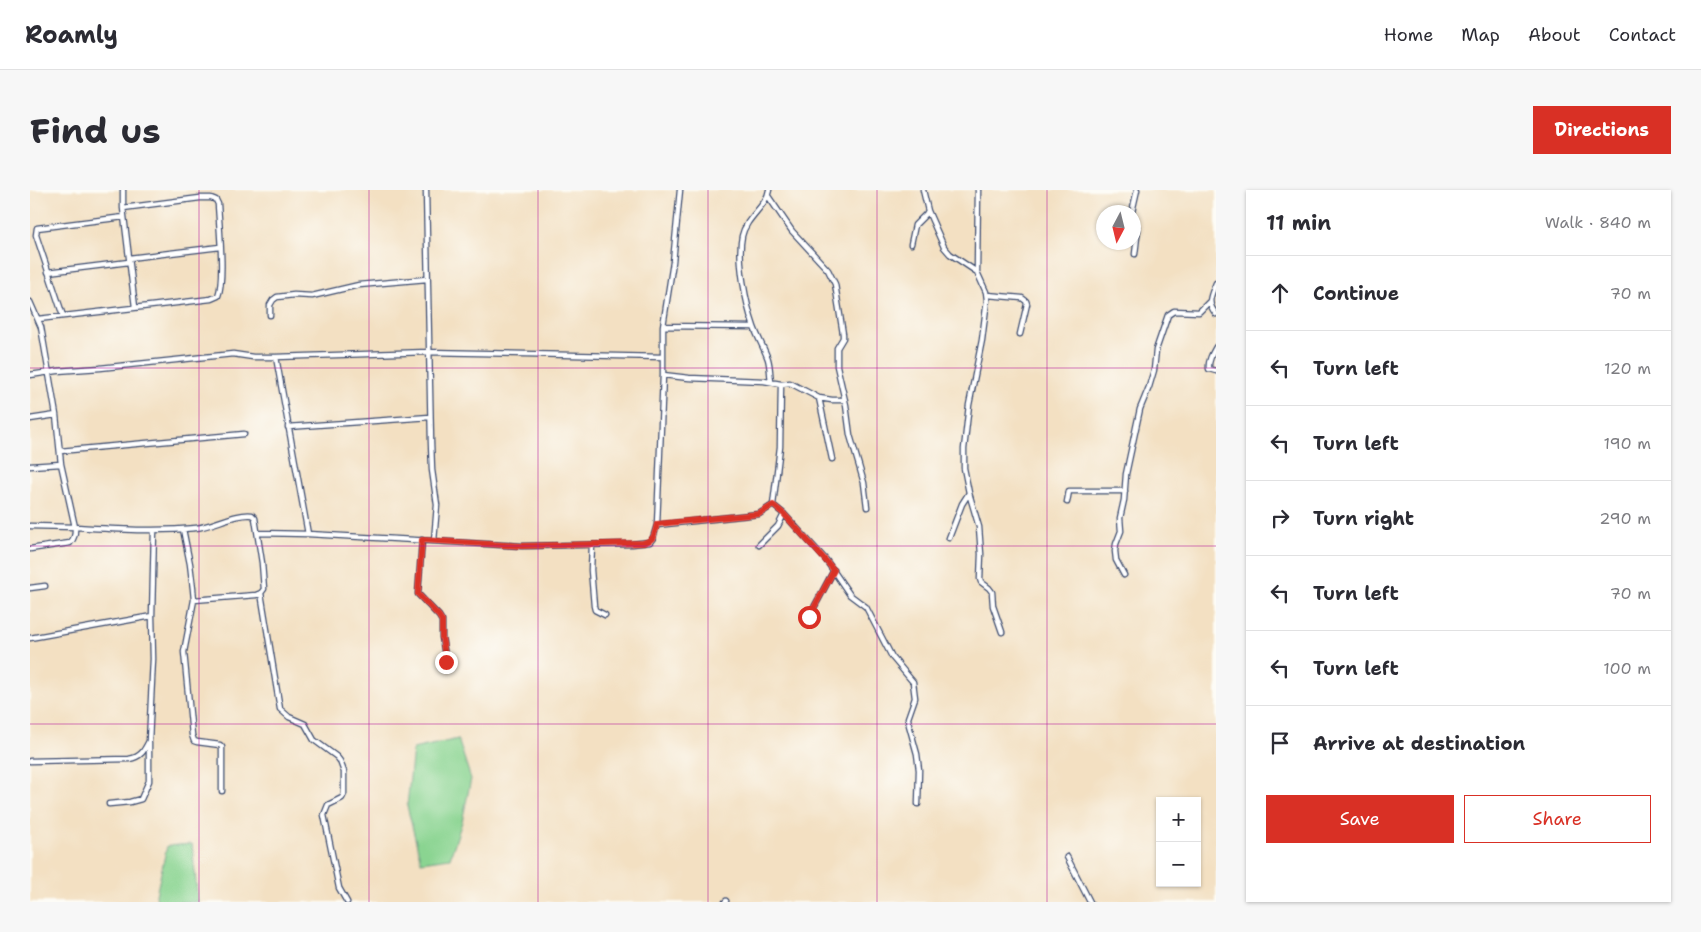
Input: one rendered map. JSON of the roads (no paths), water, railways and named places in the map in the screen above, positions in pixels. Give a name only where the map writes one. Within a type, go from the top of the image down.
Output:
[{"type":"street","points":[[123,190],[123,208],[135,307]]},
{"type":"street","points":[[426,190],[430,417],[432,470],[437,505],[434,541]]},
{"type":"street","points":[[258,534],[308,534],[522,546],[638,544],[650,542],[657,524],[663,326],[673,262],[680,190]]},
{"type":"street","points":[[769,190],[768,196],[752,215],[742,237],[742,280],[754,326],[768,359],[771,382]]},
{"type":"street","points":[[923,190],[928,211],[944,247],[950,254],[977,272]]},
{"type":"street","points":[[978,190],[977,272],[987,295],[982,340],[965,430],[964,468],[979,527],[980,579],[992,592],[993,606],[1002,632]]},
{"type":"street","points":[[1133,205],[1136,190]]},
{"type":"street","points":[[768,196],[792,231],[828,270],[835,284],[843,334],[837,348],[837,366],[845,400],[850,435],[864,484],[867,507]]},
{"type":"street","points":[[38,319],[210,299],[218,296],[220,288],[220,247],[218,204],[216,200],[200,198],[123,208]]},
{"type":"street","points":[[910,244],[916,225],[928,211]]},
{"type":"street","points":[[63,316],[36,235],[37,228],[124,217]]},
{"type":"street","points":[[48,272],[220,247]]},
{"type":"street","points":[[1135,250],[1135,254]]},
{"type":"street","points":[[270,315],[270,305],[277,297],[294,295],[312,296],[359,285],[427,280]]},
{"type":"street","points":[[1124,575],[1116,560],[1115,551],[1122,531],[1120,518],[1126,474],[1140,409],[1154,370],[1156,350],[1168,315],[1174,311],[1200,312],[1209,302],[1216,283]]},
{"type":"street","points":[[987,295],[1022,298],[1026,301],[1020,334]]},
{"type":"street","points":[[30,302],[41,327],[56,414],[61,464],[74,527],[73,539],[70,543],[30,549]]},
{"type":"street","points":[[1209,302],[1216,314]]},
{"type":"street","points":[[663,326],[754,326]]},
{"type":"street","points":[[1216,347],[1208,365],[1209,369],[1216,371]]},
{"type":"street","points":[[30,375],[234,354],[253,357],[276,357],[428,352],[663,357]]},
{"type":"street","points":[[276,357],[308,534]]},
{"type":"street","points":[[663,375],[781,384],[790,383],[819,398],[845,400]]},
{"type":"street","points":[[773,505],[780,447],[781,384]]},
{"type":"street","points":[[819,398],[832,459]]},
{"type":"street","points":[[30,419],[56,414]]},
{"type":"street","points":[[288,427],[430,417]]},
{"type":"street","points":[[60,452],[244,434]]},
{"type":"street","points":[[30,466],[61,464]]},
{"type":"street","points":[[1067,502],[1069,491],[1125,491]]},
{"type":"street","points":[[949,538],[962,504],[969,493]]},
{"type":"street","points":[[657,524],[759,514],[773,505]]},
{"type":"street","points":[[773,505],[784,514],[834,570],[850,594],[866,607],[892,656],[913,682],[915,698],[908,718],[918,754],[918,804]]},
{"type":"street","points":[[30,526],[154,530],[183,529],[210,526],[248,514],[255,518],[264,582],[264,589],[261,593],[280,708],[288,717],[305,724],[314,740],[337,757],[344,772],[344,794],[342,798],[328,805],[324,815],[339,888],[346,902]]},
{"type":"street","points":[[760,545],[778,526],[784,514]]},
{"type":"street","points":[[183,529],[190,564],[194,600],[184,652],[192,735],[194,741],[220,745],[222,747],[222,791]]},
{"type":"street","points":[[109,804],[142,799],[149,781],[153,659],[154,530]]},
{"type":"street","points":[[422,540],[418,594],[442,621],[442,637],[446,662]]},
{"type":"street","points":[[592,544],[591,570],[594,606],[595,610],[605,616]]},
{"type":"street","points":[[809,617],[834,570]]},
{"type":"street","points":[[30,588],[45,586]]},
{"type":"street","points":[[194,600],[249,596],[261,593]]},
{"type":"street","points":[[30,638],[152,616]]},
{"type":"street","points":[[30,761],[136,758],[142,754],[149,741]]},
{"type":"street","points":[[1067,857],[1090,902]]}]
